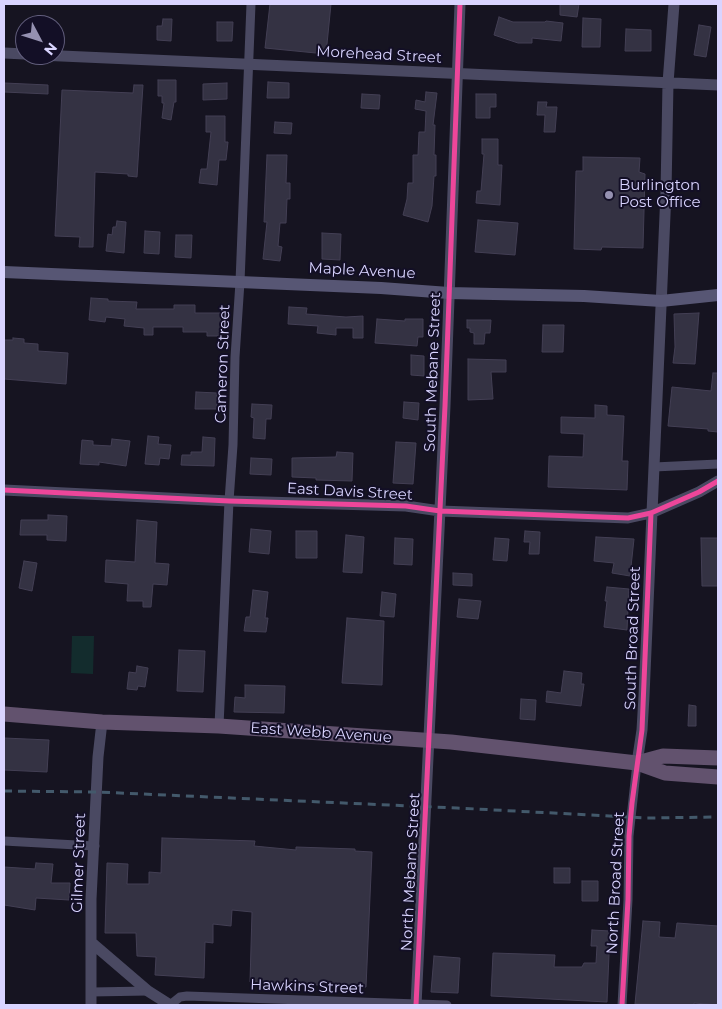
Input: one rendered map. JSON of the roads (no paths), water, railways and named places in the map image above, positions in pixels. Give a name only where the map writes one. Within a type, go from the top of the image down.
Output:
[{"type":"highway","name":"East Webb Avenue","points":[[4,714],[102,722],[219,726],[430,741],[637,763],[665,773],[718,777]]},
{"type":"highway","name":"East Webb Avenue","points":[[637,763],[663,756],[718,758]]},
{"type":"main road","name":"Maple Avenue","points":[[4,272],[381,288],[449,293],[552,294],[660,301],[718,295]]},
{"type":"street","name":"Cameron Street","points":[[219,726],[251,4]]},
{"type":"street","name":"South Mebane Street","points":[[430,741],[460,4]]},
{"type":"street","name":"South Broad Street","points":[[637,763],[642,730],[660,301],[667,183],[668,83],[674,4]]},
{"type":"street","name":"Morehead Street","points":[[65,56],[718,85]]},
{"type":"street","points":[[654,467],[718,464]]},
{"type":"street","name":"East Davis Street","points":[[4,490],[229,501],[406,506],[440,511],[628,518],[652,513],[699,492],[718,481]]},
{"type":"street","name":"Gilmer Street","points":[[90,1005],[91,899],[98,757],[102,722]]},
{"type":"street","name":"North Mebane Street","points":[[416,1005],[430,741]]},
{"type":"street","name":"North Broad Street","points":[[622,1005],[628,900],[629,836],[637,763]]},
{"type":"street","points":[[4,841],[94,846]]},
{"type":"street","points":[[92,943],[148,990],[170,1005]]},
{"type":"street","points":[[91,992],[148,990]]},
{"type":"street","name":"Hawkins Street","points":[[170,1005],[180,997],[187,996],[447,1005]]},
{"type":"railway","points":[[4,791],[97,792],[647,818],[718,817]]},
{"type":"place","name":"Burlington Post Office","points":[[609,195]]}]
